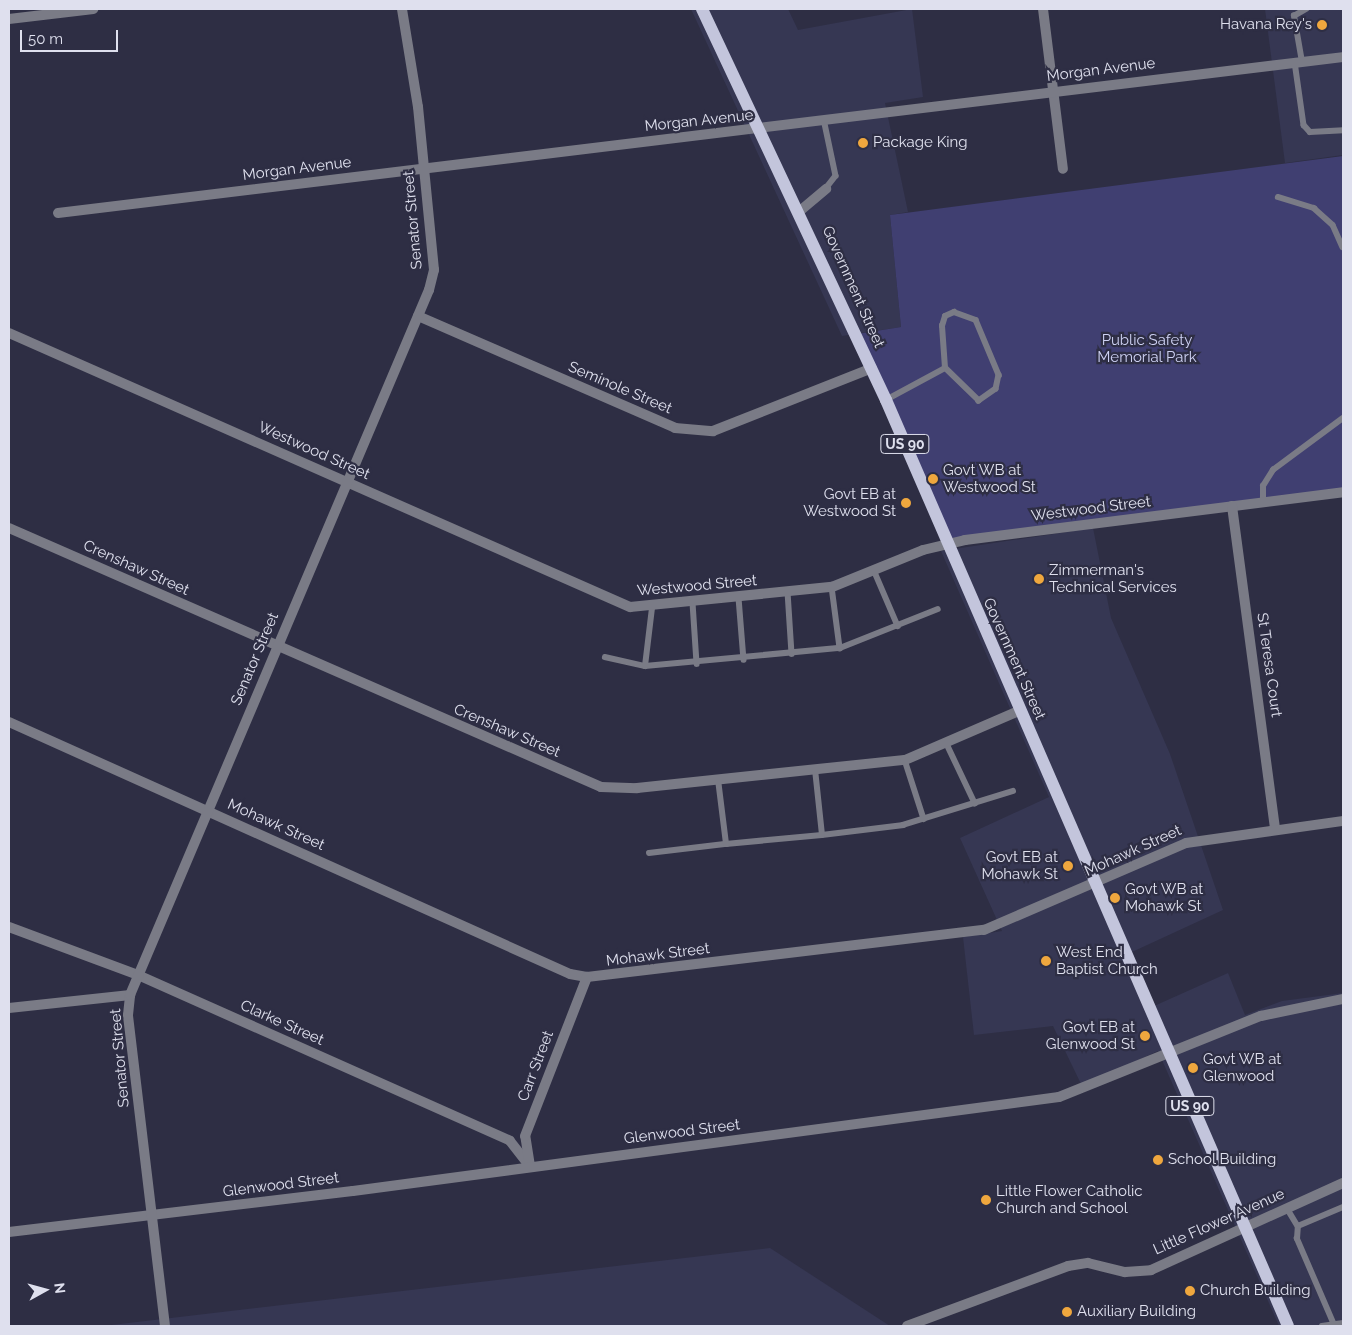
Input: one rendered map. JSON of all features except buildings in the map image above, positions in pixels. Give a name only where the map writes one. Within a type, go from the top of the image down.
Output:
[{"type":"main road","name":"Government Street","points":[[702,9],[801,210],[872,368],[1019,711],[1098,883],[1167,1055],[1242,1227],[1288,1326]]},
{"type":"street","points":[[9,19],[93,9]]},
{"type":"street","name":"Senator Street","points":[[165,1326],[128,1015],[130,995],[276,646],[418,316],[434,270],[424,168],[402,9]]},
{"type":"street","points":[[1043,9],[1063,169]]},
{"type":"street","name":"Morgan Avenue","points":[[58,213],[424,168],[763,130],[824,119],[1053,90],[1343,57]]},
{"type":"street","points":[[801,210],[826,189]]},
{"type":"street","name":"Seminole Street","points":[[418,316],[675,428],[713,431],[872,368]]},
{"type":"street","name":"Westwood Street","points":[[9,332],[630,607],[652,608],[832,587],[947,544],[1343,492]]},
{"type":"street","name":"St Teresa Court","points":[[1232,506],[1275,829]]},
{"type":"street","name":"Crenshaw Street","points":[[9,528],[601,787],[718,780],[905,760],[1019,711]]},
{"type":"street","name":"Mohawk Street","points":[[9,722],[570,974],[587,977],[984,930],[1098,883],[1186,843],[1275,829],[1343,821]]},
{"type":"street","name":"Clarke Street","points":[[9,927],[138,976],[510,1141],[530,1167]]},
{"type":"street","name":"Carr Street","points":[[530,1167],[525,1136],[587,977]]},
{"type":"street","points":[[9,1008],[130,995]]},
{"type":"street","name":"Glenwood Street","points":[[9,1232],[530,1167],[1059,1097],[1260,1016],[1343,999]]},
{"type":"street","name":"Little Flower Avenue","points":[[907,1326],[1068,1266],[1088,1263],[1124,1272],[1151,1270],[1242,1227],[1343,1184]]},
{"type":"lane","points":[[1306,9],[1294,16],[1304,125],[1310,132],[1343,130]]},
{"type":"lane","points":[[824,119],[836,176],[826,189]]},
{"type":"lane","points":[[1278,197],[1314,208],[1333,225],[1343,248]]},
{"type":"lane","points":[[966,313],[976,320],[990,346],[999,375],[996,389],[979,401],[945,368],[945,316],[966,313]]},
{"type":"lane","points":[[886,400],[945,368]]},
{"type":"lane","points":[[1263,502],[1263,486],[1273,470],[1343,418]]},
{"type":"lane","points":[[874,570],[898,626]]},
{"type":"lane","points":[[832,587],[840,648]]},
{"type":"lane","points":[[788,592],[792,654]]},
{"type":"lane","points":[[739,598],[744,660]]},
{"type":"lane","points":[[693,603],[697,664]]},
{"type":"lane","points":[[645,666],[652,608]]},
{"type":"lane","points":[[605,657],[645,666],[744,660],[840,648],[938,609]]},
{"type":"lane","points":[[946,742],[975,804]]},
{"type":"lane","points":[[905,760],[924,819]]},
{"type":"lane","points":[[815,770],[822,835]]},
{"type":"lane","points":[[718,780],[726,844]]},
{"type":"lane","points":[[649,853],[822,835],[924,819],[1013,791]]},
{"type":"lane","points":[[1298,1226],[1343,1207]]},
{"type":"lane","points":[[1287,1208],[1298,1226],[1297,1239],[1334,1325]]},
{"type":"lane","points":[[1322,1326],[1343,1323]]},
{"type":"shaded area","points":[[691,9],[788,9],[798,30],[912,9],[923,97],[885,103],[908,212],[890,215],[901,327],[842,336]]},
{"type":"shaded area","points":[[1265,9],[1343,9],[1343,155],[1285,163]]},
{"type":"shaded area","points":[[1093,528],[1111,618],[1170,754],[1223,910],[1132,952],[1154,1006],[1228,973],[1245,1015],[1282,1001],[1343,993],[1343,1326],[1279,1326],[1158,1051],[1082,1086],[1053,1026],[974,1035],[963,937],[1002,931],[960,838],[1049,797],[941,551]]},
{"type":"shaded area","points":[[770,1248],[890,1326],[103,1326]]},
{"type":"green space","name":"Public Safety Memorial Park","points":[[1343,156],[1343,492],[947,544],[857,334],[901,327],[890,215]]},
{"type":"place","name":"Havana Rey's","points":[[1322,25]]},
{"type":"place","name":"Package King","points":[[863,143]]},
{"type":"place","name":"Govt WB at Westwood St","points":[[933,479]]},
{"type":"place","name":"Govt EB at Westwood St","points":[[906,503]]},
{"type":"place","name":"Zimmerman's Technical Services","points":[[1039,579]]},
{"type":"place","name":"Govt EB at Mohawk St","points":[[1068,866]]},
{"type":"place","name":"Govt WB at Mohawk St","points":[[1115,898]]},
{"type":"place","name":"West End Baptist Church","points":[[1046,961]]},
{"type":"place","name":"Govt EB at Glenwood St","points":[[1145,1036]]},
{"type":"place","name":"Govt WB at Glenwood","points":[[1193,1068]]},
{"type":"place","name":"School Building","points":[[1158,1160]]},
{"type":"place","name":"Little Flower Catholic Church and School","points":[[986,1200]]},
{"type":"place","name":"Church Building","points":[[1190,1291]]},
{"type":"place","name":"Auxiliary Building","points":[[1067,1312]]}]
